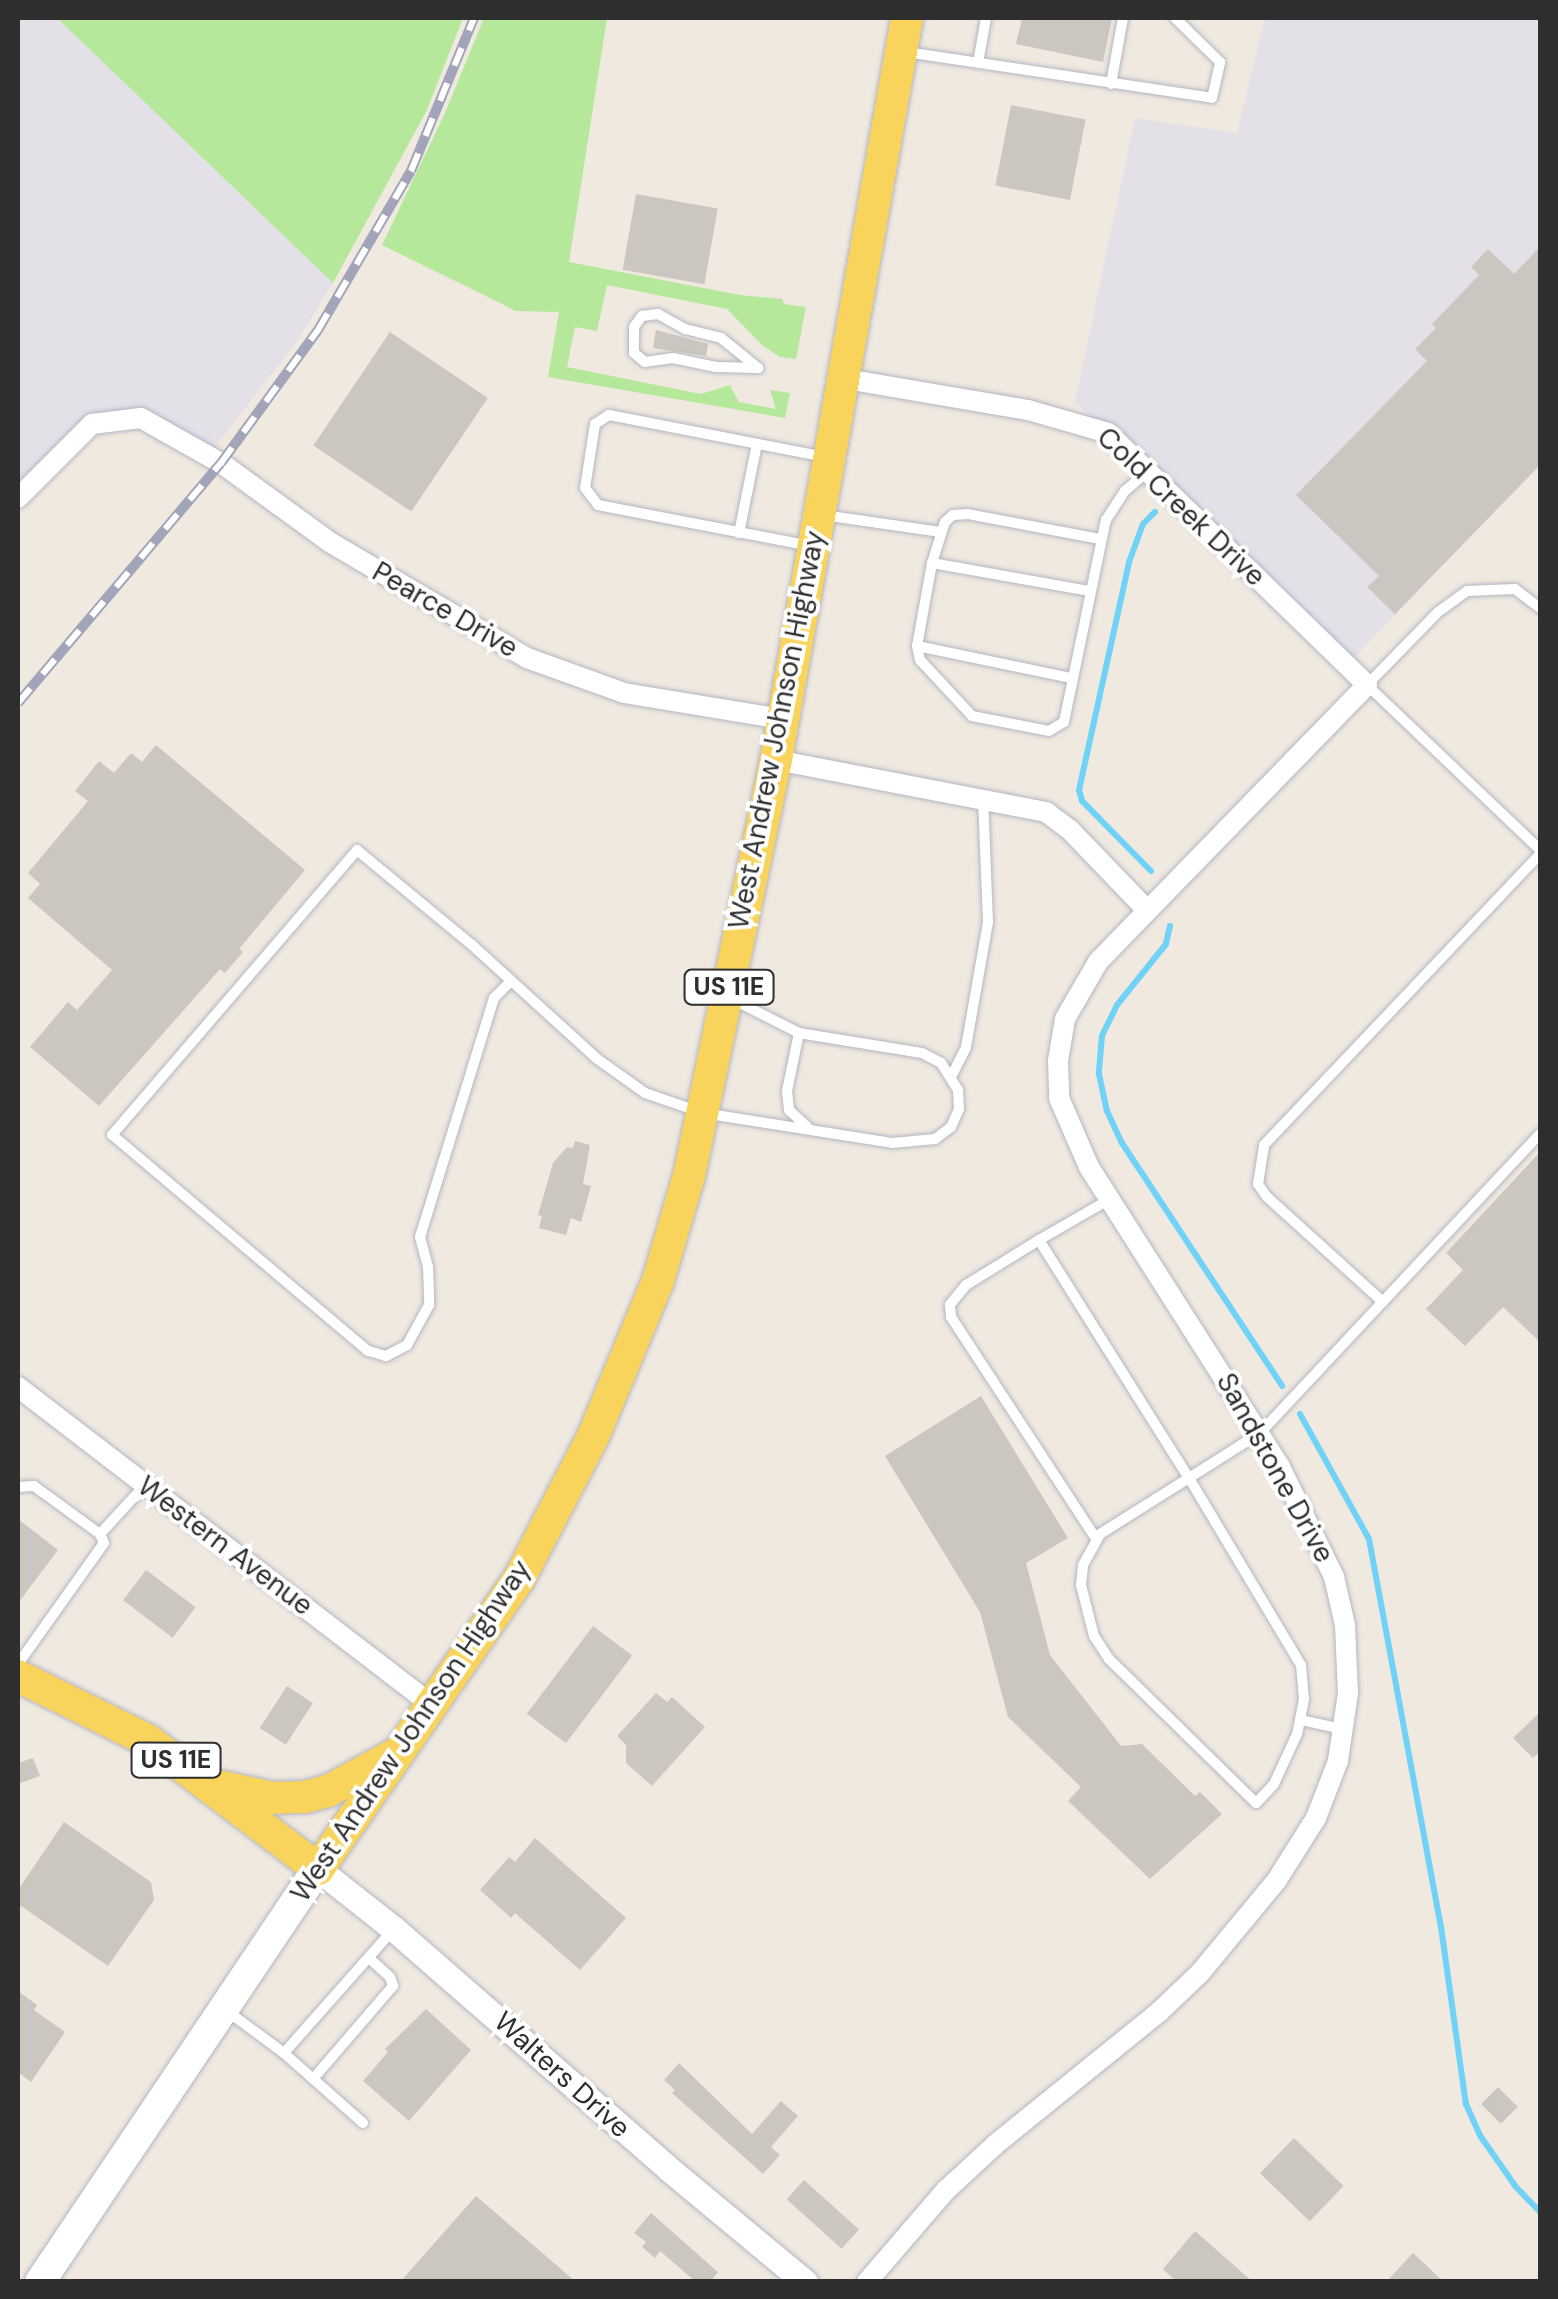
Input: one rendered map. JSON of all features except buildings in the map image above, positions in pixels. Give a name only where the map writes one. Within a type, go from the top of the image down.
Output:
[{"type":"main road","name":"West Andrew Johnson Highway","points":[[40,2282],[222,2008],[519,1579],[593,1437],[658,1282],[702,1113],[776,760],[906,18]]},
{"type":"main road","name":"US 11E","points":[[18,1676],[149,1740],[318,1869]]},
{"type":"main road","points":[[211,1784],[273,1798],[305,1797],[366,1773],[400,1751]]},
{"type":"street","name":"Cold Creek Drive","points":[[840,378],[959,396],[1094,425],[1148,470],[1368,685]]},
{"type":"street","name":"Pearce Drive","points":[[18,498],[92,424],[141,418],[221,463],[331,543],[526,658],[624,693],[783,720]]},
{"type":"street","name":"Sandstone Drive","points":[[866,2282],[946,2190],[1039,2106],[1159,2012],[1241,1927],[1316,1818],[1338,1760],[1348,1693],[1345,1625],[1334,1576],[1260,1434],[1089,1167],[1059,1098],[1058,1061],[1065,1019],[1079,987],[1146,909],[1368,685]]},
{"type":"street","points":[[776,760],[1046,812],[1070,830],[1146,909]]},
{"type":"street","name":"Western Avenue","points":[[18,1387],[432,1704]]},
{"type":"street","name":"Walters Drive","points":[[318,1869],[394,1929],[655,2158],[805,2282]]},
{"type":"lane","points":[[978,63],[986,18]]},
{"type":"lane","points":[[1110,84],[1123,18]]},
{"type":"lane","points":[[900,51],[1212,98],[1220,62],[1175,18]]},
{"type":"lane","points":[[658,314],[684,329],[721,338],[758,368],[716,367],[674,358],[644,362],[634,354],[634,328],[642,316],[658,314]]},
{"type":"lane","points":[[827,458],[609,415],[596,424],[584,488],[591,501],[740,533],[941,532]]},
{"type":"lane","points":[[740,533],[757,444]]},
{"type":"lane","points":[[1100,539],[968,514],[952,516],[941,532],[932,563],[917,646],[920,660],[972,716],[1056,730],[1064,722],[1106,520],[1126,491],[1148,470]]},
{"type":"lane","points":[[932,563],[1090,592]]},
{"type":"lane","points":[[1383,1302],[1266,1198],[1258,1184],[1264,1145],[1540,852],[1368,685],[1439,612],[1467,590],[1515,589],[1540,608]]},
{"type":"lane","points":[[917,646],[1072,678]]},
{"type":"lane","points":[[952,1075],[966,1048],[988,922],[983,798]]},
{"type":"lane","points":[[510,982],[494,998],[420,1237],[428,1267],[428,1305],[408,1345],[386,1356],[368,1351],[112,1135],[356,850],[510,982],[596,1058],[644,1093],[702,1113],[892,1143],[935,1139],[952,1127],[958,1110],[958,1090],[941,1063],[922,1053],[799,1033],[727,996]]},
{"type":"lane","points":[[799,1033],[788,1092],[789,1110],[812,1130]]},
{"type":"lane","points":[[1039,1240],[1189,1478],[1301,1665],[1301,1720],[1274,1784],[1256,1803],[1098,1643],[1082,1584],[1083,1565],[1096,1540],[1189,1478],[1260,1434],[1540,1134]]},
{"type":"lane","points":[[1096,1540],[952,1317],[950,1306],[966,1284],[1110,1199]]},
{"type":"lane","points":[[100,1534],[145,1485]]},
{"type":"lane","points":[[18,1487],[34,1486],[100,1534],[104,1544],[99,1556],[33,1637],[18,1664]]},
{"type":"lane","points":[[1301,1720],[1342,1729]]},
{"type":"lane","points":[[284,2053],[394,1929]]},
{"type":"lane","points":[[313,2078],[393,1986],[390,1977],[369,1958]]},
{"type":"lane","points":[[222,2008],[284,2053],[363,2123]]},
{"type":"shaded area","points":[[18,18],[57,18],[333,283],[295,344],[208,456],[141,418],[92,424],[18,498]]},
{"type":"shaded area","points":[[1265,18],[1540,18],[1540,465],[1347,665],[1075,402],[1135,118],[1237,133]]},
{"type":"green space","points":[[57,18],[463,18],[426,112],[333,283]]},
{"type":"green space","points":[[484,18],[607,18],[569,262],[740,295],[782,299],[784,304],[806,307],[796,359],[780,357],[762,345],[727,309],[607,285],[597,331],[575,327],[567,367],[701,394],[730,385],[739,402],[776,409],[770,390],[790,393],[785,418],[548,377],[559,312],[516,311],[382,245],[445,113]]},
{"type":"waterway","points":[[1151,871],[1082,801],[1079,790],[1129,562],[1143,524],[1155,512]]},
{"type":"waterway","points":[[1170,926],[1166,944],[1117,1005],[1102,1036],[1099,1074],[1107,1111],[1122,1143],[1282,1386]]},
{"type":"waterway","points":[[1300,1414],[1369,1539],[1441,1927],[1466,2104],[1481,2137],[1516,2187],[1540,2212]]},
{"type":"railway","points":[[18,703],[221,463],[318,330],[411,171],[474,18]]}]
